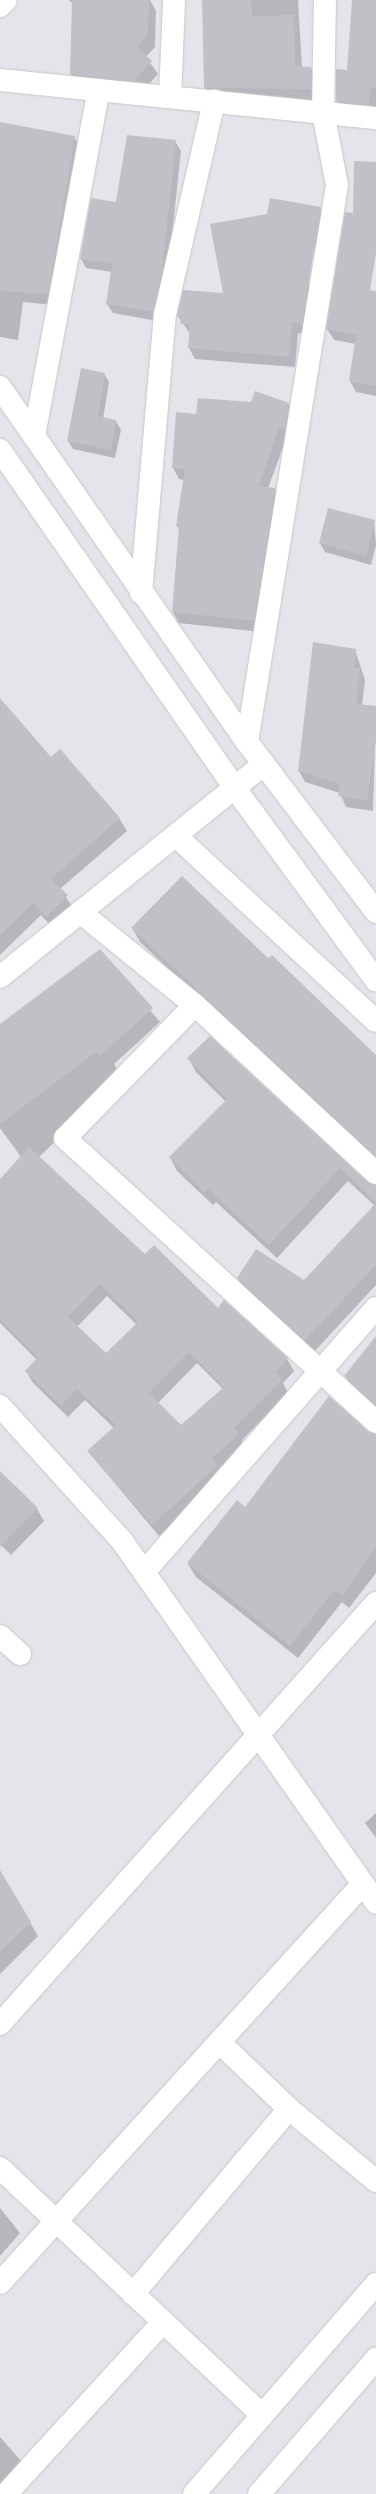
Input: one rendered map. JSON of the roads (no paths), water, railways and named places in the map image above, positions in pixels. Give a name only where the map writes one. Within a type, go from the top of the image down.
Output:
[{"type":"street","points":[[0,6],[6,0]]},
{"type":"street","points":[[170,97],[174,0]]},
{"type":"street","points":[[248,742],[337,185],[323,112],[325,0]]},
{"type":"street","points":[[0,80],[376,118]]},
{"type":"street","points":[[34,436],[99,90]]},
{"type":"street","points":[[141,593],[165,314],[214,102]]},
{"type":"street","points":[[0,387],[141,593],[248,742],[376,910]]},
{"type":"street","points":[[0,450],[234,788],[376,980]]},
{"type":"street","points":[[0,977],[264,764]]},
{"type":"street","points":[[176,836],[376,1022]]},
{"type":"street","points":[[80,912],[195,1005],[376,1173]]},
{"type":"street","points":[[195,1005],[64,1138],[318,1373],[376,1422]]},
{"type":"street","points":[[144,1572],[376,1308]]},
{"type":"street","points":[[0,1406],[122,1541],[260,1735],[362,1885],[376,1903]]},
{"type":"street","points":[[0,2024],[260,1735],[376,1603]]},
{"type":"street","points":[[0,1636],[20,1654]]},
{"type":"street","points":[[0,2283],[362,1885]]},
{"type":"street","points":[[219,2042],[289,2109],[376,2181]]},
{"type":"street","points":[[133,2294],[289,2109]]},
{"type":"street","points":[[0,2168],[55,2222],[262,2415]]},
{"type":"street","points":[[194,2494],[376,2284]]},
{"type":"street","points":[[6,2494],[163,2322]]},
{"type":"street","points":[[259,2494],[376,2359]]}]
